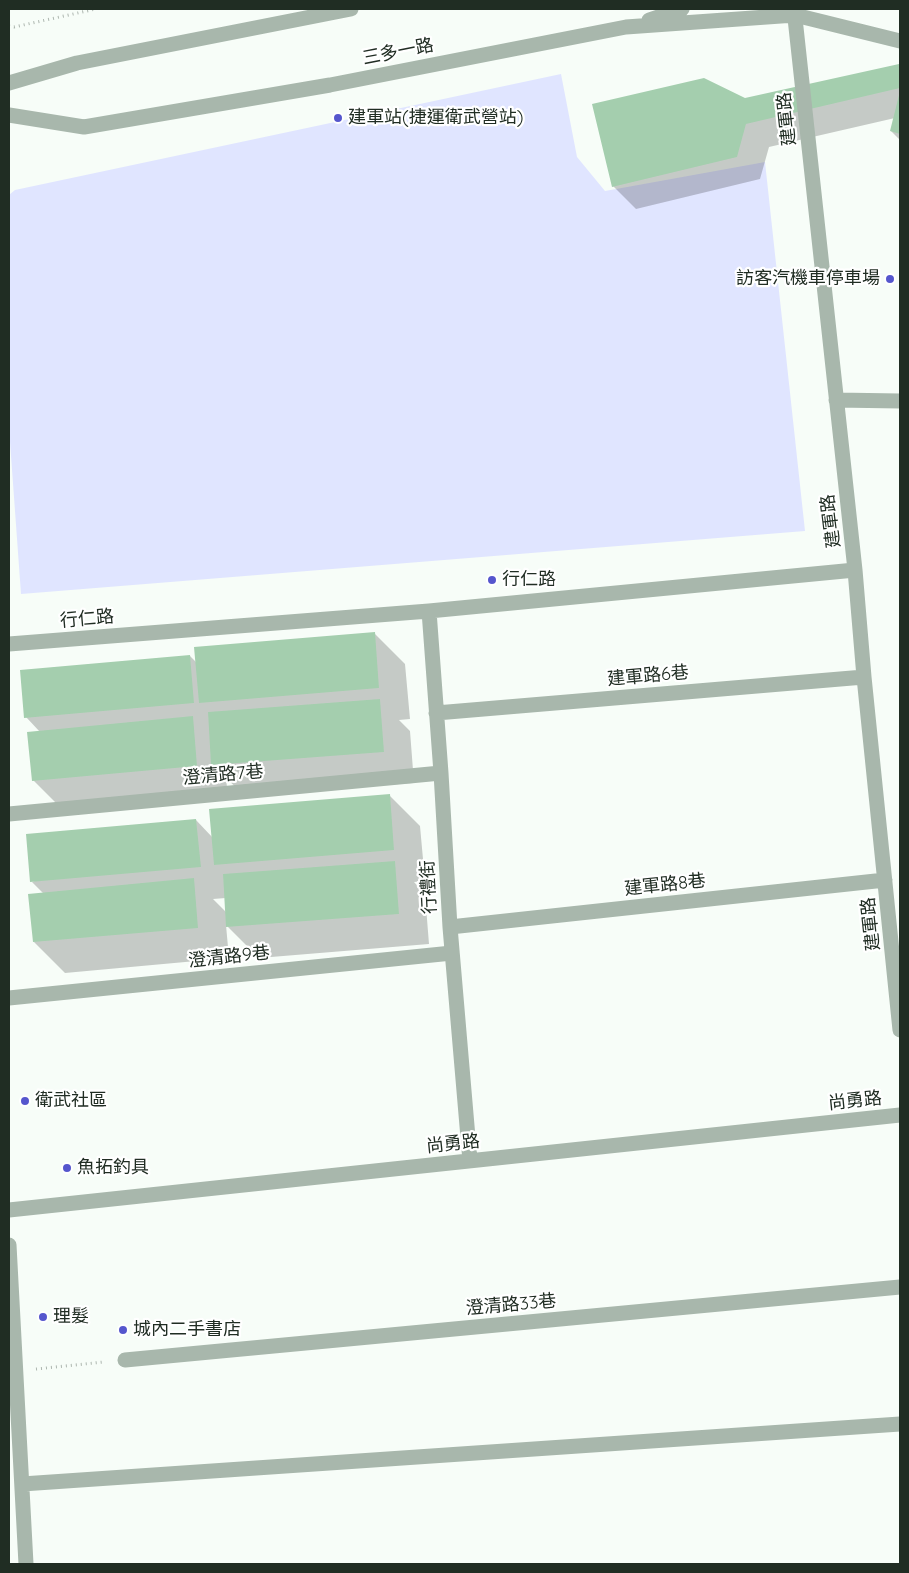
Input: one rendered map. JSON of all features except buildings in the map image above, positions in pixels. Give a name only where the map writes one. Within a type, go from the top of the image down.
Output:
[{"type":"street","points":[[9,83],[77,63],[351,9]]},
{"type":"street","points":[[626,28],[682,9]]},
{"type":"street","name":"三多一路","points":[[9,115],[84,127],[340,83],[626,28],[795,12],[900,41]]},
{"type":"street","name":"建軍路","points":[[795,12],[855,570],[900,1030]]},
{"type":"street","points":[[836,400],[900,401]]},
{"type":"street","name":"行仁路","points":[[9,644],[428,611],[855,570]]},
{"type":"street","name":"行禮街","points":[[428,611],[441,773],[452,954],[470,1161]]},
{"type":"street","name":"建軍路6巷","points":[[436,713],[864,677]]},
{"type":"street","name":"澄清路7巷","points":[[9,814],[441,773]]},
{"type":"street","name":"建軍路8巷","points":[[450,927],[885,880]]},
{"type":"street","name":"澄清路9巷","points":[[9,998],[452,954]]},
{"type":"street","name":"尚勇路","points":[[9,1210],[900,1115]]},
{"type":"street","points":[[9,1245],[26,1564]]},
{"type":"street","name":"澄清路33巷","points":[[125,1360],[900,1287]]},
{"type":"street","points":[[22,1484],[900,1424]]},
{"type":"path","points":[[9,26],[14,27],[96,9]]},
{"type":"path","points":[[16,1370],[125,1360]]},
{"type":"shaded area","points":[[561,74],[577,157],[605,191],[765,162],[805,531],[21,594],[9,428],[9,195],[15,190]]},
{"type":"place","name":"建軍站(捷運衛武營站)","points":[[338,118]]},
{"type":"place","name":"訪客汽機車停車場","points":[[890,279]]},
{"type":"place","name":"行仁路","points":[[492,580]]},
{"type":"place","name":"衛武社區","points":[[25,1101]]},
{"type":"place","name":"魚拓釣具","points":[[67,1168]]},
{"type":"place","name":"理髮","points":[[43,1317]]},
{"type":"place","name":"城內二手書店","points":[[123,1330]]}]
